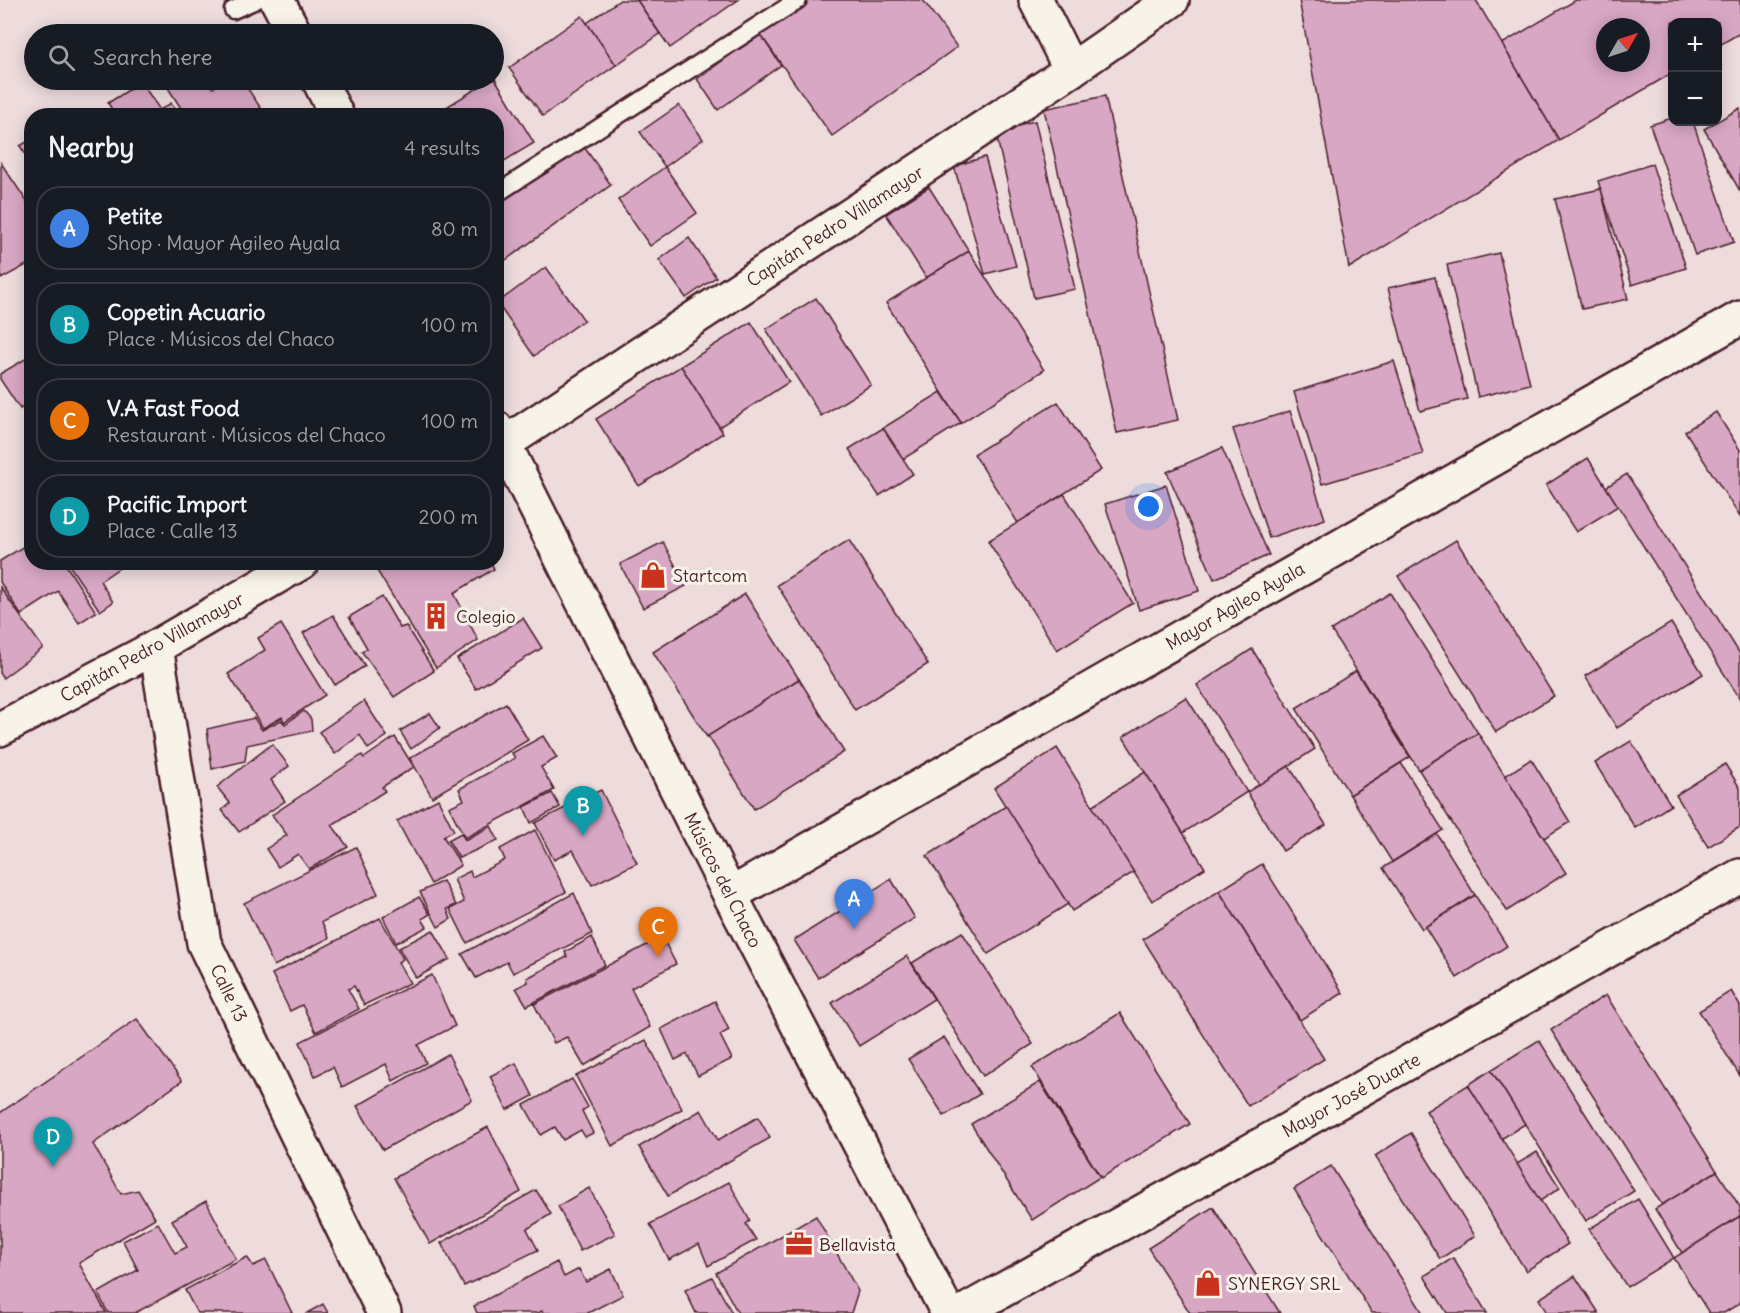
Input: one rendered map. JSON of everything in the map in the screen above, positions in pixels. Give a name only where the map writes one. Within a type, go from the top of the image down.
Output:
[{"type":"street","points":[[278,0],[290,24]]},
{"type":"street","points":[[1036,0],[1071,70]]},
{"type":"street","name":"Capitán Pedro Villamayor","points":[[504,437],[1071,70],[1172,0]]},
{"type":"street","points":[[324,90],[334,108]]},
{"type":"street","name":"Mayor Agileo Ayala","points":[[730,895],[1740,318]]},
{"type":"street","name":"Músicos del Chaco","points":[[504,450],[730,895],[948,1313]]},
{"type":"street","name":"Capitán Pedro Villamayor","points":[[0,729],[156,647],[288,570]]},
{"type":"street","name":"Calle 13","points":[[156,647],[204,943],[384,1313]]},
{"type":"street","name":"Mayor José Duarte","points":[[962,1313],[1740,876]]},
{"type":"lane","points":[[233,10],[255,0]]},
{"type":"lane","points":[[504,189],[798,0]]},
{"type":"building","points":[[620,0],[637,0],[660,34],[616,65],[587,23]]},
{"type":"building","points":[[637,0],[738,0],[670,48]]},
{"type":"building","points":[[808,0],[923,0],[957,47],[832,136],[760,34]]},
{"type":"building","points":[[1299,0],[1476,0],[1559,140],[1349,268]]},
{"type":"building","points":[[1576,0],[1740,0],[1740,33],[1722,44],[1722,18],[1668,18],[1668,75],[1559,140],[1502,44]]},
{"type":"building","points":[[582,16],[616,65],[543,116],[509,68]]},
{"type":"building","points":[[760,34],[781,65],[718,110],[697,79]]},
{"type":"building","points":[[128,90],[146,90],[159,108],[111,108],[108,103]]},
{"type":"building","points":[[169,90],[249,90],[261,108],[181,108]]},
{"type":"building","points":[[474,90],[502,90],[534,143],[504,161],[504,108],[445,108]]},
{"type":"building","points":[[1105,96],[1178,420],[1117,433],[1044,109]]},
{"type":"building","points":[[171,103],[174,108],[163,108]]},
{"type":"building","points":[[679,105],[703,139],[665,167],[640,132]]},
{"type":"building","points":[[1740,108],[1740,191],[1704,129],[1709,126],[1722,126],[1722,118]]},
{"type":"building","points":[[1668,119],[1668,126],[1694,126],[1734,242],[1695,255],[1650,125]]},
{"type":"building","points":[[1035,121],[1075,289],[1034,298],[995,130]]},
{"type":"building","points":[[582,144],[611,185],[504,261],[504,198]]},
{"type":"building","points":[[985,157],[1016,266],[985,274],[954,166]]},
{"type":"building","points":[[1,163],[24,197],[24,266],[1,279]]},
{"type":"building","points":[[1652,164],[1686,268],[1632,285],[1598,181]]},
{"type":"building","points":[[665,167],[697,213],[650,246],[618,200]]},
{"type":"building","points":[[929,187],[969,251],[926,278],[886,214]]},
{"type":"building","points":[[1601,189],[1628,299],[1582,309],[1555,199]]},
{"type":"building","points":[[689,238],[716,277],[686,298],[659,260]]},
{"type":"building","points":[[969,251],[1044,370],[961,423],[886,303]]},
{"type":"building","points":[[1499,253],[1530,384],[1478,397],[1447,265]]},
{"type":"building","points":[[546,267],[584,320],[534,356],[504,313],[504,298]]},
{"type":"building","points":[[1435,277],[1467,399],[1420,411],[1388,288]]},
{"type":"building","points":[[816,298],[871,385],[821,416],[766,329]]},
{"type":"building","points":[[751,322],[789,382],[719,427],[681,366]]},
{"type":"building","points":[[24,360],[24,407],[20,409],[0,379],[0,374]]},
{"type":"building","points":[[1394,361],[1423,454],[1322,484],[1294,392]]},
{"type":"building","points":[[681,366],[723,433],[639,486],[596,419]]},
{"type":"building","points":[[941,392],[961,423],[903,459],[883,428]]},
{"type":"building","points":[[1058,402],[1101,470],[1018,523],[974,454]]},
{"type":"building","points":[[1290,411],[1325,519],[1269,538],[1233,429]]},
{"type":"building","points":[[1716,412],[1740,450],[1740,517],[1685,431]]},
{"type":"building","points":[[883,428],[913,474],[879,496],[849,449]]},
{"type":"building","points":[[1222,448],[1269,555],[1214,579],[1167,472]]},
{"type":"building","points":[[1588,458],[1618,506],[1576,532],[1546,485]]},
{"type":"building","points":[[1627,474],[1740,654],[1740,699],[1606,487]]},
{"type":"building","points":[[1166,485],[1199,591],[1139,610],[1105,504]]},
{"type":"building","points":[[1064,494],[1133,603],[1057,650],[988,541]]},
{"type":"building","points":[[849,540],[928,664],[855,710],[777,585]]},
{"type":"building","points":[[1456,540],[1554,696],[1496,732],[1398,576]]},
{"type":"building","name":"Startcom","points":[[663,542],[686,586],[643,608],[620,564]]},
{"type":"building","points":[[24,546],[24,570],[69,570],[96,612],[79,623],[58,591],[21,615],[0,582],[0,561]]},
{"type":"building","points":[[72,570],[116,570],[100,581],[113,602],[100,611]]},
{"type":"building","name":"Colegio","points":[[377,570],[492,570],[454,593],[478,640],[436,668]]},
{"type":"building","points":[[0,587],[43,648],[3,678],[0,673]]},
{"type":"building","points":[[1390,593],[1478,733],[1419,770],[1331,630]]},
{"type":"building","points":[[745,594],[799,679],[707,737],[653,652]]},
{"type":"building","points":[[382,597],[400,628],[406,626],[434,671],[394,697],[362,652],[367,648],[349,617]]},
{"type":"building","points":[[333,615],[365,666],[335,685],[303,633]]},
{"type":"building","points":[[523,618],[542,648],[476,689],[457,659]]},
{"type":"building","points":[[1671,623],[1703,674],[1617,728],[1585,676]]},
{"type":"building","points":[[281,624],[325,695],[284,722],[282,717],[263,728],[228,674],[265,650],[258,638]]},
{"type":"building","points":[[1252,649],[1315,749],[1259,785],[1197,685]]},
{"type":"building","points":[[1356,671],[1410,757],[1350,795],[1296,708]]},
{"type":"building","points":[[799,679],[844,752],[754,809],[708,736]]},
{"type":"building","points":[[1186,697],[1247,792],[1183,833],[1123,737]]},
{"type":"building","points":[[364,701],[387,736],[368,749],[360,735],[335,754],[319,732]]},
{"type":"building","points":[[506,703],[528,740],[432,797],[410,758]]},
{"type":"building","points":[[304,711],[311,719],[312,731],[247,745],[245,761],[212,769],[207,729],[254,718],[262,730],[281,720],[285,724]]},
{"type":"building","points":[[430,713],[440,728],[411,749],[400,731]]},
{"type":"building","points":[[1478,733],[1566,873],[1507,911],[1419,770]]},
{"type":"building","points":[[543,736],[557,758],[541,767],[554,790],[465,838],[449,807],[464,800],[459,789],[515,758],[512,753]]},
{"type":"building","points":[[395,737],[414,767],[382,787],[385,791],[332,825],[348,847],[309,869],[298,854],[278,867],[266,849],[287,835],[272,815],[362,755],[364,758]]},
{"type":"building","points":[[1631,741],[1671,805],[1635,828],[1595,763]]},
{"type":"building","points":[[272,744],[289,766],[271,780],[285,801],[239,832],[222,810],[230,803],[217,787]]},
{"type":"building","points":[[1057,748],[1134,872],[1072,911],[994,788]]},
{"type":"building","points":[[1531,759],[1570,822],[1544,838],[1505,776]]},
{"type":"building","points":[[1401,763],[1443,830],[1392,862],[1350,795]]},
{"type":"building","points":[[1725,764],[1740,788],[1740,827],[1708,847],[1676,795]]},
{"type":"building","points":[[1289,766],[1326,825],[1283,851],[1247,792]]},
{"type":"building","points":[[1145,772],[1205,868],[1152,901],[1092,806]]},
{"type":"building","points":[[601,790],[637,863],[592,885],[573,850],[554,860],[535,823]]},
{"type":"building","points":[[552,793],[560,807],[531,823],[524,807]]},
{"type":"building","points":[[438,799],[454,831],[443,836],[461,865],[431,884],[397,821]]},
{"type":"building","points":[[1006,806],[1068,904],[988,954],[927,856]]},
{"type":"building","points":[[491,826],[498,840],[459,858],[448,840],[461,833],[465,840]]},
{"type":"building","points":[[535,830],[566,892],[467,943],[450,909],[464,902],[454,879],[470,871],[472,877],[505,860],[500,849]]},
{"type":"building","points":[[1437,834],[1475,895],[1422,929],[1383,868]]},
{"type":"building","points":[[356,847],[378,894],[322,922],[329,938],[274,966],[244,903]]},
{"type":"building","points":[[1262,864],[1343,993],[1300,1020],[1219,891]]},
{"type":"building","points":[[891,879],[915,918],[818,978],[794,940]]},
{"type":"building","points":[[443,881],[456,905],[447,909],[451,919],[438,927],[420,892]]},
{"type":"building","points":[[1219,891],[1324,1059],[1248,1106],[1143,939]]},
{"type":"building","points":[[574,893],[592,934],[513,973],[507,962],[476,978],[462,954]]},
{"type":"building","points":[[1475,895],[1507,946],[1457,978],[1425,927]]},
{"type":"building","points":[[419,897],[430,914],[422,919],[427,927],[396,943],[383,917]]},
{"type":"building","points":[[380,918],[403,959],[398,962],[410,983],[364,1005],[354,986],[348,989],[359,1009],[316,1032],[302,1005],[290,1011],[272,974]]},
{"type":"building","points":[[433,930],[450,959],[416,978],[399,948]]},
{"type":"building","points":[[962,932],[1033,1044],[983,1076],[912,963]]},
{"type":"building","points":[[592,937],[605,965],[527,1006],[516,988],[528,982],[527,978],[567,957],[565,952]]},
{"type":"building","points":[[662,937],[676,964],[631,988],[650,1027],[584,1066],[567,1037],[554,1043],[534,1004]]},
{"type":"building","points":[[907,956],[934,999],[859,1046],[832,1003]]},
{"type":"building","points":[[432,975],[455,1026],[418,1045],[426,1063],[393,1081],[386,1064],[342,1087],[333,1067],[315,1076],[300,1042]]},
{"type":"building","points":[[1731,991],[1740,1006],[1740,1076],[1699,1011]]},
{"type":"building","points":[[1606,995],[1717,1171],[1662,1205],[1551,1030]]},
{"type":"building","points":[[715,1001],[729,1030],[720,1035],[732,1059],[698,1076],[687,1054],[675,1060],[661,1029]]},
{"type":"building","points":[[1120,1013],[1190,1124],[1101,1178],[1032,1067]]},
{"type":"building","points":[[137,1019],[182,1081],[93,1144],[121,1194],[138,1190],[155,1218],[79,1263],[106,1313],[0,1313],[0,1113]]},
{"type":"building","points":[[944,1037],[980,1094],[944,1116],[908,1059]]},
{"type":"building","points":[[646,1040],[682,1109],[612,1146],[576,1076]]},
{"type":"building","points":[[1539,1040],[1634,1191],[1586,1221],[1491,1070]]},
{"type":"building","points":[[448,1054],[472,1100],[383,1150],[357,1106]]},
{"type":"building","points":[[516,1063],[533,1096],[507,1110],[490,1076]]},
{"type":"building","points":[[1491,1070],[1525,1124],[1501,1139],[1468,1085]]},
{"type":"building","points":[[572,1079],[588,1107],[582,1111],[593,1133],[585,1137],[581,1130],[563,1140],[555,1127],[541,1135],[524,1105]]},
{"type":"building","points":[[1040,1082],[1100,1177],[1032,1220],[971,1124]]},
{"type":"building","points":[[1468,1085],[1568,1244],[1526,1271],[1426,1111]]},
{"type":"building","points":[[701,1110],[718,1140],[758,1117],[770,1138],[668,1196],[639,1147]]},
{"type":"building","points":[[488,1127],[521,1192],[430,1244],[394,1178]]},
{"type":"building","points":[[1411,1133],[1475,1236],[1440,1259],[1375,1156]]},
{"type":"building","points":[[1537,1152],[1560,1188],[1540,1201],[1517,1164]]},
{"type":"building","points":[[1331,1166],[1423,1313],[1372,1313],[1294,1189]]},
{"type":"building","points":[[1717,1171],[1740,1207],[1740,1216],[1682,1253],[1655,1209]]},
{"type":"building","points":[[729,1182],[750,1221],[746,1224],[756,1240],[708,1266],[699,1244],[669,1260],[650,1224]]},
{"type":"building","points":[[589,1188],[615,1234],[580,1251],[558,1206]]},
{"type":"building","points":[[536,1190],[551,1214],[527,1229],[538,1250],[464,1286],[441,1243]]},
{"type":"building","points":[[1638,1199],[1674,1258],[1627,1287],[1589,1229]]},
{"type":"building","points":[[206,1201],[236,1259],[135,1313],[108,1313],[98,1293],[138,1270],[123,1241],[158,1223],[175,1253],[187,1247],[172,1220]]},
{"type":"building","points":[[1213,1207],[1280,1313],[1190,1313],[1148,1248]]},
{"type":"building","name":"Bellavista","points":[[816,1216],[858,1291],[851,1313],[738,1313],[716,1273]]},
{"type":"building","points":[[1740,1216],[1740,1303],[1724,1313],[1709,1313],[1674,1258]]},
{"type":"building","points":[[247,1257],[253,1266],[266,1260],[292,1313],[197,1313],[185,1290]]},
{"type":"building","points":[[1453,1258],[1487,1313],[1447,1313],[1424,1276]]},
{"type":"building","points":[[557,1262],[564,1277],[579,1269],[586,1282],[611,1269],[623,1295],[588,1313],[543,1313],[542,1311],[538,1313],[477,1313],[474,1306]]},
{"type":"building","points":[[1575,1276],[1599,1313],[1547,1313],[1539,1299]]},
{"type":"building","points":[[712,1277],[732,1313],[696,1313],[685,1290]]},
{"type":"building","points":[[323,1304],[328,1313],[307,1313]]},
{"type":"place","name":"Startcom","points":[[653,575]]},
{"type":"place","name":"Colegio","points":[[436,616]]},
{"type":"place","name":"Copetin Acuario","points":[[583,836]]},
{"type":"place","name":"Petite","points":[[854,929]]},
{"type":"place","name":"V.A Fast Food","points":[[658,957]]},
{"type":"place","name":"Pacific Import","points":[[53,1167]]},
{"type":"place","name":"Bellavista","points":[[799,1244]]},
{"type":"place","name":"SYNERGY SRL","points":[[1208,1283]]}]
